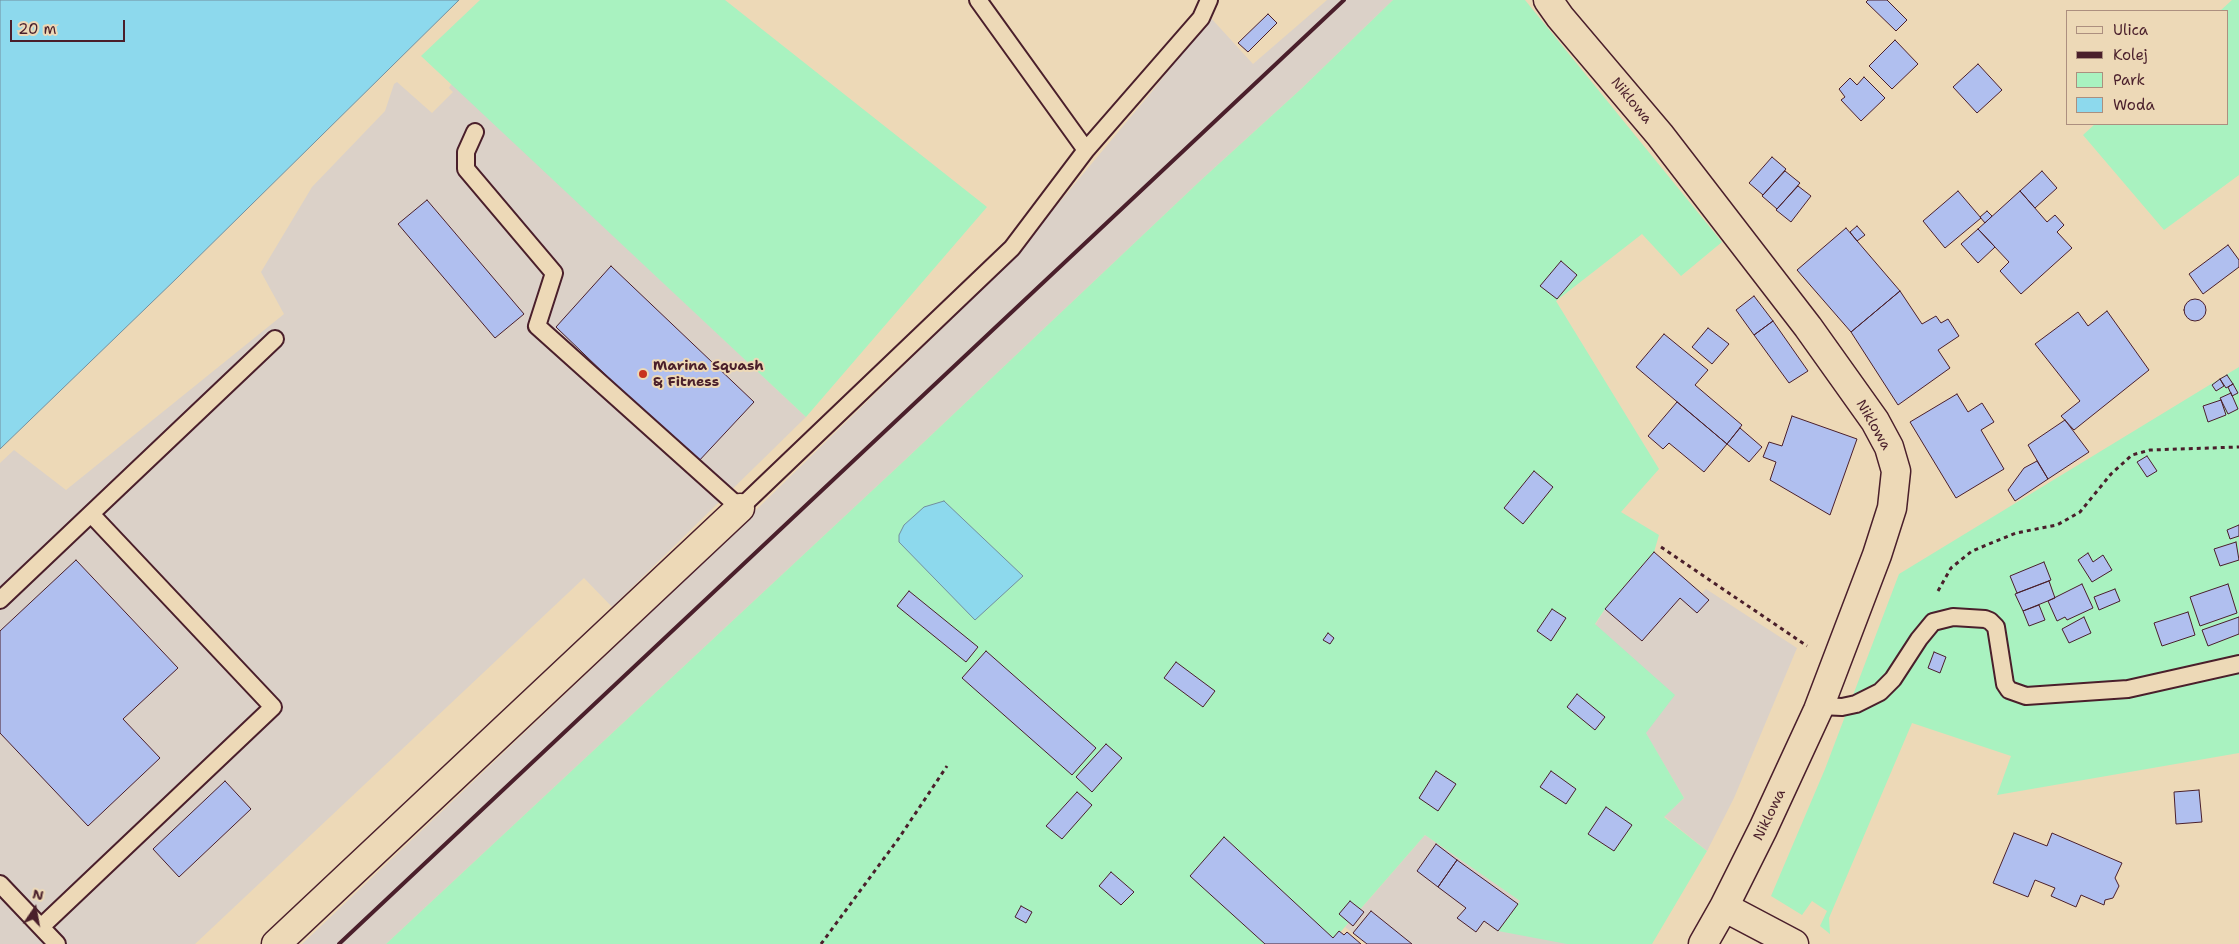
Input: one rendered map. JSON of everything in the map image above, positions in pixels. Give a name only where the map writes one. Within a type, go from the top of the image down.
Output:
[{"type":"street","name":"Niklowa","points":[[1548,0],[1560,17],[1660,135],[1770,277],[1875,421],[1889,447],[1896,471],[1892,508],[1877,554],[1820,706],[1724,907],[1703,944]]},
{"type":"street","points":[[276,944],[740,508]]},
{"type":"street","points":[[1724,907],[1794,944]]},
{"type":"lane","points":[[978,0],[1086,150]]},
{"type":"lane","points":[[475,132],[466,152],[466,169],[554,273],[538,326],[740,508],[1012,248],[1086,150],[1201,18],[1209,0]]},
{"type":"lane","points":[[0,600],[275,340]]},
{"type":"lane","points":[[41,927],[274,707],[92,514]]},
{"type":"lane","points":[[1820,706],[1842,707],[1856,704],[1880,692],[1893,679],[1919,639],[1933,622],[1953,616],[1990,620],[1996,627],[2005,684],[2009,690],[2026,696],[2128,689],[2239,664]]},
{"type":"lane","points":[[0,884],[57,944]]},
{"type":"path","points":[[1933,622],[1935,597],[1951,568],[1960,560],[1972,551],[2004,538],[2067,521],[2087,505],[2111,474],[2132,455],[2150,450],[2239,447]]},
{"type":"path","points":[[1661,547],[1835,665]]},
{"type":"path","points":[[821,944],[869,881],[947,766]]},
{"type":"shaded area","points":[[1327,0],[1393,0],[1301,89],[1200,181],[905,460],[386,944],[302,944],[637,626],[1006,266],[1149,95],[1210,17],[1253,64]]},
{"type":"shaded area","points":[[397,82],[432,113],[453,92],[449,88],[452,83],[806,417],[612,607],[584,578],[195,944],[0,944],[0,463],[14,450],[66,490],[284,314],[261,272],[312,187],[385,111],[394,84]]},
{"type":"shaded area","points":[[1654,552],[1702,593],[1706,589],[1797,648],[1734,798],[1707,851],[1664,816],[1684,798],[1645,732],[1595,625],[1605,609]]},
{"type":"shaded area","points":[[1425,835],[1579,944],[1367,944],[1345,927]]},
{"type":"green space","points":[[480,0],[725,0],[987,207],[806,417],[421,56]]},
{"type":"green space","points":[[1393,0],[1525,0],[1722,242],[1681,276],[1642,234],[1556,301],[1659,469],[1621,512],[1659,535],[1654,552],[1605,609],[1595,624],[1675,695],[1646,733],[1684,798],[1664,817],[1707,851],[1652,944],[1567,944],[1498,931],[1520,901],[1425,835],[1330,944],[386,944],[905,460],[1200,181],[1301,89]]},
{"type":"green space","points":[[2232,0],[2239,0],[2239,175],[2164,230],[2083,135],[2094,125],[2229,125],[2229,10],[2221,10]]},
{"type":"green space","points":[[2239,367],[2239,753],[1997,795],[2011,756],[1912,723],[1829,918],[1830,934],[1820,926],[1827,911],[1812,901],[1802,915],[1771,896],[1825,769],[1899,574]]},
{"type":"water","points":[[0,0],[459,0],[178,277],[0,449]]},
{"type":"water","points":[[944,501],[1023,576],[975,620],[899,542],[899,535],[904,525],[924,507]]},
{"type":"building","points":[[1868,0],[1887,0],[1907,20],[1896,31],[1866,2]]},
{"type":"building","points":[[1268,14],[1277,23],[1248,52],[1238,43]]},
{"type":"building","points":[[1895,40],[1918,64],[1892,89],[1869,66]]},
{"type":"building","points":[[1978,64],[2002,90],[1977,113],[1953,87]]},
{"type":"building","points":[[1864,77],[1885,98],[1861,121],[1841,100],[1845,97],[1839,89],[1850,78],[1857,85]]},
{"type":"building","points":[[1772,157],[1786,169],[1763,195],[1749,183]]},
{"type":"building","points":[[1785,171],[1800,183],[1777,209],[1762,196]]},
{"type":"building","points":[[2042,171],[2057,188],[2035,208],[2020,191]]},
{"type":"building","points":[[1798,186],[1811,196],[1791,222],[1776,210]]},
{"type":"building","points":[[1958,191],[1981,218],[1945,248],[1923,221]]},
{"type":"building","points":[[2020,191],[2047,222],[2055,215],[2064,225],[2057,232],[2072,248],[2021,294],[2000,271],[2009,262],[1978,229]]},
{"type":"building","points":[[427,200],[524,314],[495,338],[398,224]]},
{"type":"building","points":[[1987,211],[1992,216],[1985,223],[1980,217]]},
{"type":"building","points":[[1857,226],[1865,235],[1857,241],[1850,232]]},
{"type":"building","points":[[1846,228],[1900,291],[1851,332],[1797,270]]},
{"type":"building","points":[[1978,229],[1995,247],[1978,263],[1961,244]]},
{"type":"building","points":[[2228,245],[2239,260],[2239,267],[2203,294],[2189,274]]},
{"type":"building","points":[[1561,261],[1577,275],[1557,299],[1540,286]]},
{"type":"building","points":[[611,266],[754,402],[697,463],[556,327]]},
{"type":"building","points":[[1900,291],[1922,324],[1936,316],[1941,323],[1948,319],[1959,336],[1938,350],[1950,368],[1898,405],[1851,332]]},
{"type":"building","points":[[1754,296],[1773,321],[1754,335],[1736,310]]},
{"type":"building","points":[[2195,299],[2203,302],[2206,310],[2203,318],[2195,321],[2187,318],[2184,310],[2187,302]]},
{"type":"building","points":[[2107,311],[2149,370],[2074,430],[2061,416],[2080,401],[2035,344],[2078,312],[2088,326]]},
{"type":"building","points":[[1773,321],[1808,371],[1789,383],[1754,335]]},
{"type":"building","points":[[1708,328],[1729,344],[1712,364],[1692,347]]},
{"type":"building","points":[[1664,334],[1708,370],[1695,385],[1742,425],[1727,444],[1636,367]]},
{"type":"building","points":[[2227,375],[2233,384],[2226,388],[2220,379]]},
{"type":"building","points":[[2220,379],[2224,386],[2216,391],[2212,385]]},
{"type":"building","points":[[2233,384],[2238,393],[2232,396],[2228,387]]},
{"type":"building","points":[[2231,393],[2238,409],[2228,414],[2220,398]]},
{"type":"building","points":[[1957,394],[1968,412],[1982,403],[1994,422],[1981,430],[2004,469],[1956,498],[1910,422]]},
{"type":"building","points":[[2221,400],[2226,415],[2208,422],[2203,406]]},
{"type":"building","points":[[1677,402],[1727,444],[1704,472],[1669,443],[1663,449],[1648,436]]},
{"type":"building","points":[[1792,416],[1857,439],[1830,515],[1770,480],[1776,462],[1763,457],[1769,442],[1782,446]]},
{"type":"building","points":[[2065,420],[2089,452],[2048,479],[2028,445]]},
{"type":"building","points":[[1740,428],[1762,447],[1749,462],[1727,444]]},
{"type":"building","points":[[2147,456],[2157,471],[2147,477],[2137,462]]},
{"type":"building","points":[[2037,461],[2048,479],[2015,501],[2008,490],[2024,468]]},
{"type":"building","points":[[1534,471],[1553,487],[1523,524],[1504,508]]},
{"type":"building","points":[[2239,525],[2239,536],[2230,539],[2227,530]]},
{"type":"building","points":[[2236,542],[2239,560],[2220,566],[2214,549]]},
{"type":"building","points":[[1654,552],[1709,600],[1697,613],[1680,598],[1642,641],[1605,609]]},
{"type":"building","points":[[2088,553],[2093,562],[2103,555],[2112,570],[2092,582],[2078,560]]},
{"type":"building","points":[[76,560],[178,668],[123,719],[160,758],[88,826],[0,733],[0,631]]},
{"type":"building","points":[[2044,562],[2051,580],[2017,593],[2010,576]]},
{"type":"building","points":[[2049,581],[2055,598],[2023,611],[2015,594]]},
{"type":"building","points":[[2082,584],[2093,608],[2067,620],[2065,617],[2057,621],[2048,601]]},
{"type":"building","points":[[2228,584],[2237,613],[2200,626],[2190,597]]},
{"type":"building","points":[[2115,589],[2120,601],[2099,610],[2094,597]]},
{"type":"building","points":[[909,591],[978,647],[966,662],[897,606]]},
{"type":"building","points":[[2039,605],[2045,620],[2029,626],[2023,611]]},
{"type":"building","points":[[1552,609],[1566,618],[1551,641],[1537,631]]},
{"type":"building","points":[[2188,612],[2195,635],[2162,646],[2154,623]]},
{"type":"building","points":[[2084,617],[2091,633],[2069,643],[2062,629]]},
{"type":"building","points":[[2239,617],[2239,634],[2208,646],[2202,630]]},
{"type":"building","points":[[1328,633],[1334,638],[1330,644],[1323,640]]},
{"type":"building","points":[[986,651],[1096,748],[1072,775],[962,678]]},
{"type":"building","points":[[1934,652],[1946,657],[1940,673],[1928,668]]},
{"type":"building","points":[[1176,662],[1215,691],[1203,707],[1164,678]]},
{"type":"building","points":[[1577,694],[1605,717],[1595,730],[1567,707]]},
{"type":"building","points":[[1106,744],[1122,758],[1092,792],[1076,777]]},
{"type":"building","points":[[1436,771],[1456,784],[1438,811],[1419,798]]},
{"type":"building","points":[[1551,771],[1576,789],[1566,804],[1540,787]]},
{"type":"building","points":[[225,781],[251,809],[179,877],[153,849]]},
{"type":"building","points":[[2199,790],[2202,822],[2176,824],[2174,792]]},
{"type":"building","points":[[1077,792],[1092,805],[1062,839],[1046,826]]},
{"type":"building","points":[[1606,807],[1632,825],[1614,851],[1588,834]]},
{"type":"building","points":[[2014,833],[2047,846],[2052,833],[2122,863],[2115,878],[2119,886],[2113,898],[2105,900],[2104,905],[2081,895],[2076,907],[2051,896],[2055,888],[2035,880],[2028,897],[1993,883]]},
{"type":"building","points":[[1224,837],[1333,938],[1339,931],[1344,935],[1347,932],[1361,944],[1265,944],[1190,876]]},
{"type":"building","points":[[1436,844],[1457,860],[1438,887],[1417,871]]},
{"type":"building","points":[[1457,860],[1518,904],[1498,931],[1484,921],[1476,932],[1457,918],[1466,908],[1438,887]]},
{"type":"building","points":[[1111,872],[1134,892],[1121,905],[1099,886]]},
{"type":"building","points":[[1350,901],[1364,912],[1353,926],[1339,914]]},
{"type":"building","points":[[1021,906],[1032,912],[1026,923],[1015,917]]},
{"type":"building","points":[[1371,911],[1412,944],[1367,944],[1353,933]]},
{"type":"railway","points":[[339,944],[1344,0]]},
{"type":"place","name":"Marina Squash & Fitness","points":[[643,374]]}]
